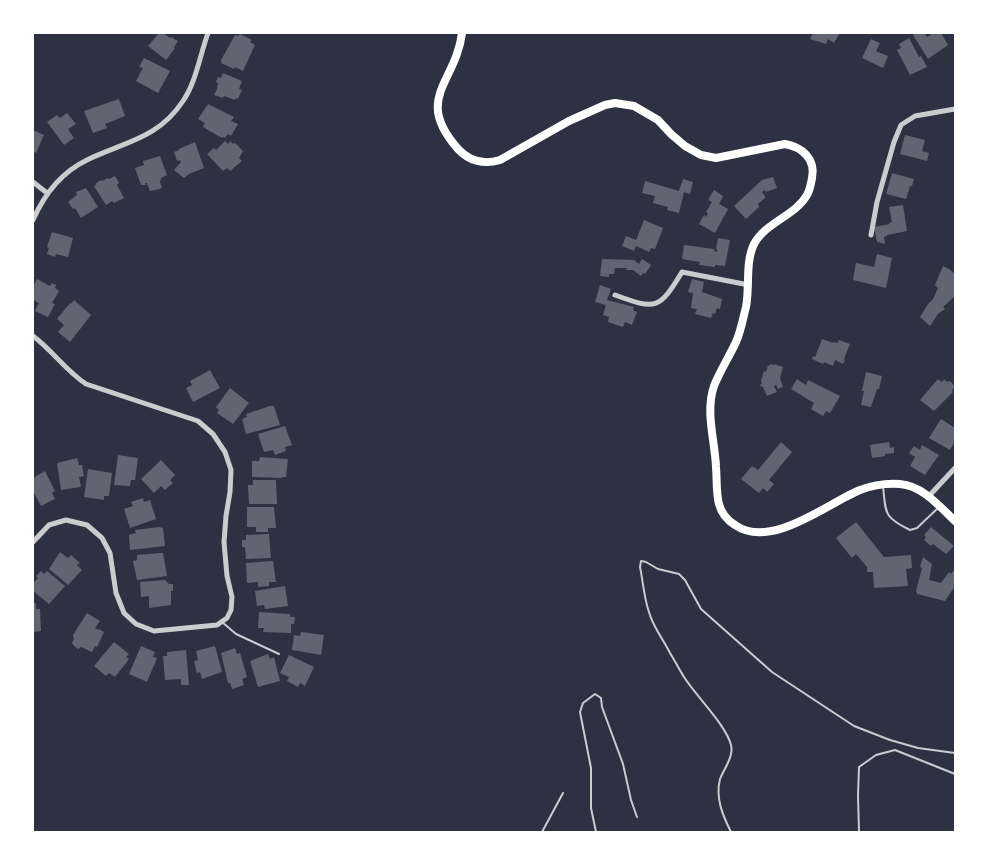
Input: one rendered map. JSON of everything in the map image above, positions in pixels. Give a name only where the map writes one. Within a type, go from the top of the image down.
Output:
[{"type":"main road","points":[[462,33],[459,51],[443,83],[438,99],[438,113],[440,122],[450,140],[463,154],[482,163],[500,160],[569,121],[604,105],[615,103],[634,105],[658,120],[671,134],[701,155],[716,158],[785,144],[794,145],[802,150],[810,160],[813,174],[807,196],[796,208],[761,234],[754,244],[749,258],[747,304],[738,339],[713,389],[710,406],[718,502],[722,512],[730,521],[742,530],[753,533],[768,532],[795,523],[860,490],[882,484],[914,487],[929,495],[955,521]]},
{"type":"street","points":[[33,220],[48,193],[67,173],[86,161],[137,141],[172,115],[183,102],[208,33]]},
{"type":"street","points":[[871,235],[877,202],[901,125],[915,116],[955,108]]},
{"type":"street","points":[[33,182],[48,193]]},
{"type":"street","points":[[615,295],[639,304],[652,304],[663,300],[682,272],[748,285]]},
{"type":"street","points":[[33,336],[86,384],[198,421],[213,434],[225,452],[231,470],[224,542],[227,576],[232,597],[231,610],[226,618],[217,625],[154,631],[136,624],[124,613],[116,593],[110,553],[102,538],[87,525],[66,520],[50,525],[33,542]]},
{"type":"street","points":[[929,495],[955,468]]},
{"type":"lane","points":[[882,484],[886,514],[896,523],[910,530],[917,528],[940,506]]},
{"type":"lane","points":[[731,832],[723,817],[719,801],[720,781],[733,749],[719,722],[682,675],[656,631],[648,611],[640,567],[641,561],[658,569],[679,574],[685,580],[701,609],[772,672],[854,726],[918,748],[955,753]]},
{"type":"lane","points":[[222,622],[236,634],[279,654]]},
{"type":"lane","points":[[596,832],[591,808],[591,768],[580,712],[583,703],[595,694],[601,698],[602,707],[623,764],[637,817]]},
{"type":"lane","points":[[859,832],[859,767],[876,754],[895,750],[955,774]]},
{"type":"lane","points":[[542,832],[563,793]]},
{"type":"building","points":[[159,33],[178,41],[166,60],[148,46]]},
{"type":"building","points":[[813,33],[840,33],[834,43],[828,39],[826,44],[810,39]]},
{"type":"building","points":[[924,33],[927,37],[931,35],[930,33],[941,33],[948,45],[928,59],[913,35]]},
{"type":"building","points":[[240,34],[252,40],[250,42],[255,45],[243,71],[221,63],[235,35]]},
{"type":"building","points":[[909,38],[927,67],[910,75],[897,50],[901,48],[899,44]]},
{"type":"building","points":[[871,39],[880,43],[876,51],[888,56],[883,68],[862,58]]},
{"type":"building","points":[[144,58],[170,71],[158,93],[136,81],[143,68],[139,67]]},
{"type":"building","points":[[223,73],[242,81],[239,89],[242,90],[238,99],[214,95],[218,77],[221,78]]},
{"type":"building","points":[[119,99],[125,116],[105,124],[107,128],[93,133],[84,111]]},
{"type":"building","points":[[208,104],[234,117],[231,121],[238,124],[231,136],[228,134],[222,138],[203,127],[205,123],[198,119]]},
{"type":"building","points":[[67,113],[76,124],[68,129],[74,138],[64,145],[47,122],[57,115],[60,118]]},
{"type":"building","points":[[33,130],[44,135],[36,153],[33,151]]},
{"type":"building","points":[[905,135],[925,140],[922,151],[929,153],[927,161],[900,154]]},
{"type":"building","points":[[225,141],[228,144],[230,141],[235,143],[243,151],[239,158],[242,161],[230,171],[227,168],[223,171],[207,154],[214,148],[216,150]]},
{"type":"building","points":[[195,142],[204,168],[184,178],[174,170],[181,162],[177,161],[174,152]]},
{"type":"building","points":[[160,156],[167,175],[161,178],[162,187],[160,189],[150,191],[147,183],[141,185],[135,168],[144,165],[143,161]]},
{"type":"building","points":[[892,173],[914,179],[906,199],[886,194]]},
{"type":"building","points":[[115,176],[124,198],[106,205],[94,186],[101,180]]},
{"type":"building","points":[[773,177],[777,188],[762,192],[765,198],[746,219],[734,206],[762,180]]},
{"type":"building","points":[[683,179],[693,182],[690,194],[684,192],[679,213],[653,203],[655,196],[642,193],[645,181],[679,191]]},
{"type":"building","points":[[86,188],[98,207],[81,218],[68,202],[77,195],[76,192]]},
{"type":"building","points":[[714,190],[723,196],[719,204],[728,209],[715,233],[699,224],[704,215],[706,217],[708,213],[706,212],[712,202],[708,200]]},
{"type":"building","points":[[903,205],[907,231],[887,235],[884,237],[885,244],[877,242],[874,227],[890,224],[892,222],[889,207]]},
{"type":"building","points":[[644,220],[663,228],[655,249],[651,248],[649,252],[636,246],[634,251],[622,246],[626,236],[636,240]]},
{"type":"building","points":[[52,232],[73,238],[68,257],[56,254],[55,257],[47,254]]},
{"type":"building","points":[[718,238],[730,240],[725,266],[699,265],[700,262],[682,259],[684,245],[714,249],[717,252]]},
{"type":"building","points":[[877,254],[892,258],[886,288],[853,280],[856,263],[874,267]]},
{"type":"building","points":[[602,259],[634,260],[639,264],[642,259],[651,265],[641,276],[633,270],[626,270],[627,268],[615,268],[614,274],[609,274],[609,277],[600,276]]},
{"type":"building","points":[[943,266],[955,274],[955,296],[943,307],[945,309],[938,314],[930,326],[920,317],[938,288],[935,285]]},
{"type":"building","points":[[37,279],[50,286],[52,283],[56,285],[55,288],[59,291],[48,317],[35,311],[39,303],[33,300],[33,287]]},
{"type":"building","points":[[692,279],[704,282],[702,292],[722,299],[720,309],[717,308],[711,318],[695,314],[697,309],[691,308],[693,293],[688,292]]},
{"type":"building","points":[[600,285],[611,289],[607,300],[634,307],[633,310],[637,312],[632,325],[625,322],[623,327],[608,322],[609,317],[603,315],[606,305],[595,302]]},
{"type":"building","points":[[74,300],[91,315],[70,342],[58,332],[64,325],[57,319]]},
{"type":"building","points":[[822,339],[833,343],[838,343],[839,340],[850,344],[843,364],[835,360],[833,366],[812,359]]},
{"type":"building","points":[[770,364],[783,367],[780,378],[783,387],[778,389],[776,385],[774,386],[777,392],[767,396],[763,387],[759,385],[762,384],[764,371],[766,372]]},
{"type":"building","points":[[210,370],[220,388],[193,402],[186,388],[192,385],[190,381]]},
{"type":"building","points":[[866,372],[882,376],[871,407],[861,405]]},
{"type":"building","points":[[797,379],[806,385],[808,380],[840,396],[830,413],[826,411],[823,416],[811,409],[814,403],[791,389]]},
{"type":"building","points":[[938,379],[942,382],[944,379],[947,382],[950,381],[955,387],[934,411],[920,400]]},
{"type":"building","points":[[230,388],[249,403],[233,424],[217,413],[219,410],[216,407]]},
{"type":"building","points":[[274,406],[280,425],[246,434],[242,419],[247,417],[246,414]]},
{"type":"building","points":[[941,419],[955,428],[955,441],[950,450],[929,438]]},
{"type":"building","points":[[285,426],[292,445],[285,447],[286,451],[275,455],[273,450],[264,452],[258,434]]},
{"type":"building","points":[[781,442],[792,452],[769,480],[774,484],[767,492],[763,488],[759,493],[741,479],[752,466],[758,470]]},
{"type":"building","points":[[889,442],[890,448],[894,447],[894,453],[872,458],[870,445]]},
{"type":"building","points":[[922,445],[939,455],[925,475],[910,466],[915,457],[909,453],[914,446],[920,450]]},
{"type":"building","points":[[118,455],[138,458],[135,480],[131,480],[130,486],[114,485]]},
{"type":"building","points":[[260,457],[288,459],[286,477],[252,477],[252,461],[259,461]]},
{"type":"building","points":[[77,458],[79,465],[82,465],[84,476],[79,477],[81,487],[61,490],[57,463]]},
{"type":"building","points":[[161,460],[175,475],[170,480],[173,483],[165,490],[161,486],[154,493],[141,479]]},
{"type":"building","points":[[88,469],[112,473],[109,496],[104,496],[104,500],[84,497]]},
{"type":"building","points":[[45,471],[55,491],[52,493],[55,499],[41,506],[33,491],[33,478]]},
{"type":"building","points":[[253,480],[276,480],[277,504],[249,504],[248,485],[253,485]]},
{"type":"building","points":[[143,498],[144,502],[150,500],[156,519],[130,528],[124,509],[133,506],[131,502]]},
{"type":"building","points":[[247,507],[274,507],[276,528],[268,528],[268,532],[256,532],[256,527],[247,527]]},
{"type":"building","points":[[856,522],[884,557],[911,555],[912,568],[906,569],[908,586],[874,588],[873,572],[867,572],[867,567],[856,554],[852,558],[836,538]]},
{"type":"building","points":[[931,527],[954,546],[946,554],[924,540],[926,537],[924,535]]},
{"type":"building","points":[[163,528],[165,546],[130,550],[129,535],[136,533],[135,530]]},
{"type":"building","points":[[269,534],[271,558],[246,559],[242,540],[246,540],[246,535]]},
{"type":"building","points":[[60,552],[68,558],[71,555],[80,563],[77,565],[82,570],[68,585],[49,569]]},
{"type":"building","points":[[163,553],[167,576],[137,580],[133,561],[137,560],[137,555]]},
{"type":"building","points":[[923,557],[932,564],[929,580],[941,583],[949,572],[951,574],[955,569],[955,586],[945,601],[917,594]]},
{"type":"building","points":[[273,561],[276,582],[269,582],[269,586],[258,587],[258,582],[247,583],[246,563]]},
{"type":"building","points":[[41,571],[44,574],[47,571],[65,586],[49,604],[33,591],[33,583]]},
{"type":"building","points":[[165,580],[173,584],[171,605],[149,608],[149,596],[141,597],[140,582]]},
{"type":"building","points":[[285,586],[288,606],[265,609],[264,605],[257,606],[255,591]]},
{"type":"building","points":[[33,603],[36,603],[36,609],[40,609],[41,631],[33,632]]},
{"type":"building","points":[[259,612],[290,614],[290,617],[295,617],[294,624],[291,624],[291,633],[263,632],[264,628],[258,628]]},
{"type":"building","points":[[87,613],[100,621],[95,628],[104,632],[92,652],[81,647],[78,649],[72,643],[73,635]]},
{"type":"building","points":[[301,632],[324,635],[321,655],[292,650],[294,635],[300,636]]},
{"type":"building","points":[[114,642],[129,654],[126,657],[129,659],[115,677],[109,673],[106,676],[94,666]]},
{"type":"building","points":[[141,646],[155,652],[153,657],[157,658],[147,682],[129,674]]},
{"type":"building","points":[[215,646],[222,672],[202,679],[200,672],[197,673],[194,661],[198,660],[196,651]]},
{"type":"building","points":[[235,648],[237,654],[240,653],[247,677],[242,679],[244,685],[232,689],[228,683],[221,653]]},
{"type":"building","points":[[186,650],[189,685],[181,685],[181,679],[165,680],[163,656],[167,656],[167,652]]},
{"type":"building","points":[[268,654],[270,659],[274,657],[280,681],[258,687],[250,661]]},
{"type":"building","points":[[289,655],[314,667],[305,686],[300,683],[298,687],[287,681],[289,677],[280,673]]}]
